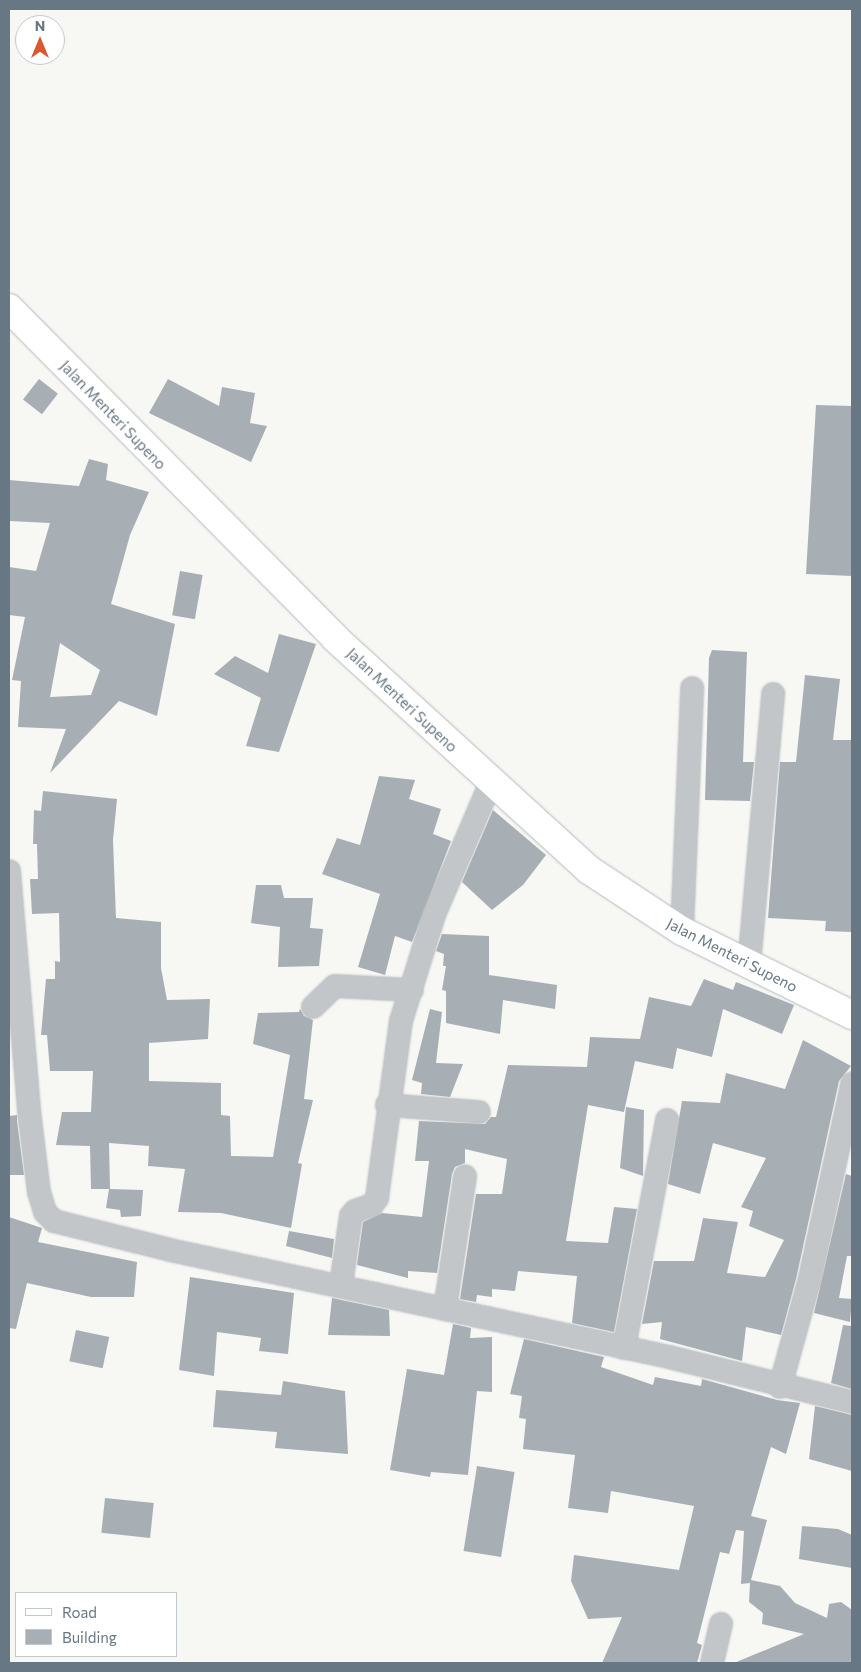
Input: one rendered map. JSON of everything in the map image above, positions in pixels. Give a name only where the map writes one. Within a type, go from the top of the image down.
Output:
[{"type":"main road","name":"Jalan Menteri Supeno","points":[[9,308],[335,638],[589,870],[682,931],[852,1015]]},
{"type":"street","points":[[682,931],[692,688]]},
{"type":"street","points":[[749,965],[773,694]]},
{"type":"street","points":[[341,1286],[351,1216],[355,1211],[372,1204],[377,1198],[387,1105],[401,1021],[434,915],[491,782]]},
{"type":"street","points":[[9,871],[18,1078],[39,1192],[45,1212],[54,1221],[170,1250],[624,1348],[780,1387],[852,1402]]},
{"type":"street","points":[[312,1007],[335,986],[412,990]]},
{"type":"street","points":[[780,1387],[809,1282],[852,1084]]},
{"type":"street","points":[[387,1105],[479,1112]]},
{"type":"street","points":[[624,1348],[667,1120]]},
{"type":"street","points":[[445,1309],[465,1176]]},
{"type":"street","points":[[712,1663],[721,1624]]},
{"type":"building","points":[[39,379],[58,394],[42,414],[23,399]]},
{"type":"building","points":[[168,379],[219,406],[222,387],[255,393],[250,423],[267,426],[251,462],[149,413]]},
{"type":"building","points":[[816,405],[852,406],[852,576],[806,574]]},
{"type":"building","points":[[89,459],[108,464],[106,480],[149,492],[130,535],[111,604],[175,624],[157,716],[119,701],[50,773],[66,729],[18,727],[21,681],[12,680],[25,617],[9,615],[9,567],[36,571],[50,523],[9,521],[9,480],[79,486]],"holes":[[[60,643],[100,670],[91,695],[50,697]]]},
{"type":"building","points":[[180,571],[203,575],[195,619],[172,615]]},
{"type":"building","points":[[279,634],[316,644],[279,752],[246,746],[261,698],[214,674],[235,656],[268,673]]},
{"type":"building","points":[[712,650],[747,652],[743,762],[754,762],[750,801],[705,800],[709,658]]},
{"type":"building","points":[[805,675],[840,679],[833,740],[852,740],[852,932],[825,931],[826,921],[768,918],[780,762],[796,762]]},
{"type":"building","points":[[379,776],[415,780],[409,799],[441,809],[433,834],[451,841],[412,942],[395,936],[385,975],[358,967],[380,894],[322,874],[337,838],[360,845]]},
{"type":"building","points":[[43,791],[117,799],[113,840],[116,918],[161,922],[161,968],[167,1000],[210,999],[208,1039],[149,1043],[149,1081],[221,1083],[221,1115],[230,1116],[231,1156],[273,1157],[290,1055],[253,1044],[258,1013],[299,1012],[300,1009],[304,1016],[313,1020],[304,1099],[313,1100],[298,1163],[302,1164],[291,1228],[221,1213],[178,1212],[185,1169],[148,1166],[149,1146],[109,1143],[110,1189],[143,1190],[141,1216],[121,1217],[120,1210],[106,1208],[109,1189],[91,1189],[90,1146],[56,1145],[62,1112],[91,1112],[93,1071],[50,1071],[47,1035],[41,1035],[46,979],[55,979],[55,961],[60,962],[59,913],[32,914],[30,879],[38,879],[37,844],[33,844],[34,810],[41,811]]},
{"type":"building","points":[[493,810],[546,855],[523,885],[492,910],[462,882]]},
{"type":"building","points":[[256,885],[281,885],[284,898],[313,898],[310,928],[323,929],[319,966],[278,967],[280,927],[251,923]]},
{"type":"building","points":[[442,934],[489,936],[489,975],[557,985],[555,1009],[503,1000],[500,1034],[446,1023],[446,991],[442,990],[446,966],[443,966],[444,954],[436,951]]},
{"type":"building","points":[[704,979],[733,990],[736,982],[794,1005],[782,1034],[723,1009],[712,1057],[677,1048],[673,1069],[635,1061],[624,1112],[588,1105],[566,1241],[608,1243],[614,1207],[637,1209],[614,1332],[572,1323],[577,1276],[518,1271],[515,1291],[492,1289],[492,1297],[477,1295],[476,1302],[460,1299],[476,1194],[502,1194],[507,1159],[465,1149],[465,1163],[455,1167],[452,1174],[437,1273],[408,1271],[408,1278],[357,1265],[363,1222],[382,1213],[422,1217],[429,1161],[415,1161],[419,1121],[485,1124],[491,1117],[496,1117],[508,1065],[587,1067],[590,1037],[640,1039],[649,997],[691,1006]]},
{"type":"building","points":[[430,1009],[442,1012],[436,1063],[463,1064],[450,1097],[421,1094],[422,1083],[412,1080]]},
{"type":"building","points":[[803,1040],[851,1066],[839,1081],[796,1279],[781,1335],[746,1327],[742,1361],[660,1339],[662,1322],[642,1324],[654,1261],[694,1261],[703,1218],[738,1222],[727,1273],[765,1277],[784,1240],[749,1226],[753,1211],[741,1207],[766,1158],[713,1143],[700,1194],[668,1184],[682,1101],[720,1103],[726,1073],[785,1089]]},
{"type":"building","points":[[626,1107],[644,1110],[643,1176],[620,1168]]},
{"type":"building","points":[[17,1115],[24,1175],[9,1175],[9,1116]]},
{"type":"building","points":[[846,1174],[852,1176],[852,1256],[847,1256],[839,1298],[852,1299],[850,1322],[814,1313]]},
{"type":"building","points":[[9,1217],[42,1228],[38,1242],[137,1262],[134,1297],[91,1297],[27,1283],[16,1329],[9,1328]]},
{"type":"building","points":[[289,1231],[334,1239],[332,1258],[286,1246]]},
{"type":"building","points":[[190,1277],[294,1293],[288,1354],[259,1351],[261,1338],[217,1332],[214,1376],[179,1370]]},
{"type":"building","points":[[332,1298],[389,1310],[390,1336],[328,1335]]},
{"type":"building","points":[[453,1324],[471,1328],[470,1338],[492,1337],[492,1392],[477,1391],[468,1475],[431,1472],[430,1477],[390,1470],[407,1369],[444,1375]]},
{"type":"building","points":[[843,1325],[852,1326],[852,1389],[831,1383]]},
{"type":"building","points":[[76,1330],[109,1337],[103,1368],[69,1361]]},
{"type":"building","points":[[524,1339],[604,1357],[601,1367],[653,1385],[655,1377],[701,1386],[702,1379],[777,1400],[800,1403],[786,1454],[771,1447],[751,1516],[767,1520],[751,1580],[780,1586],[795,1603],[827,1618],[829,1604],[841,1602],[852,1610],[852,1663],[734,1663],[804,1634],[762,1624],[763,1613],[749,1602],[750,1583],[741,1584],[744,1531],[736,1530],[729,1554],[720,1552],[697,1643],[702,1645],[697,1663],[602,1663],[622,1617],[588,1619],[571,1581],[574,1555],[679,1570],[694,1506],[611,1491],[608,1513],[568,1508],[575,1455],[523,1449],[526,1419],[519,1418],[522,1396],[510,1394]]},
{"type":"building","points":[[283,1381],[345,1391],[348,1454],[275,1448],[277,1432],[213,1427],[216,1390],[281,1395]]},
{"type":"building","points":[[815,1406],[852,1415],[852,1471],[809,1459]]},
{"type":"building","points":[[477,1466],[515,1472],[501,1557],[464,1551]]},
{"type":"building","points":[[105,1498],[154,1503],[150,1538],[101,1533]]},
{"type":"building","points":[[802,1526],[838,1529],[852,1535],[852,1568],[799,1559]]}]
